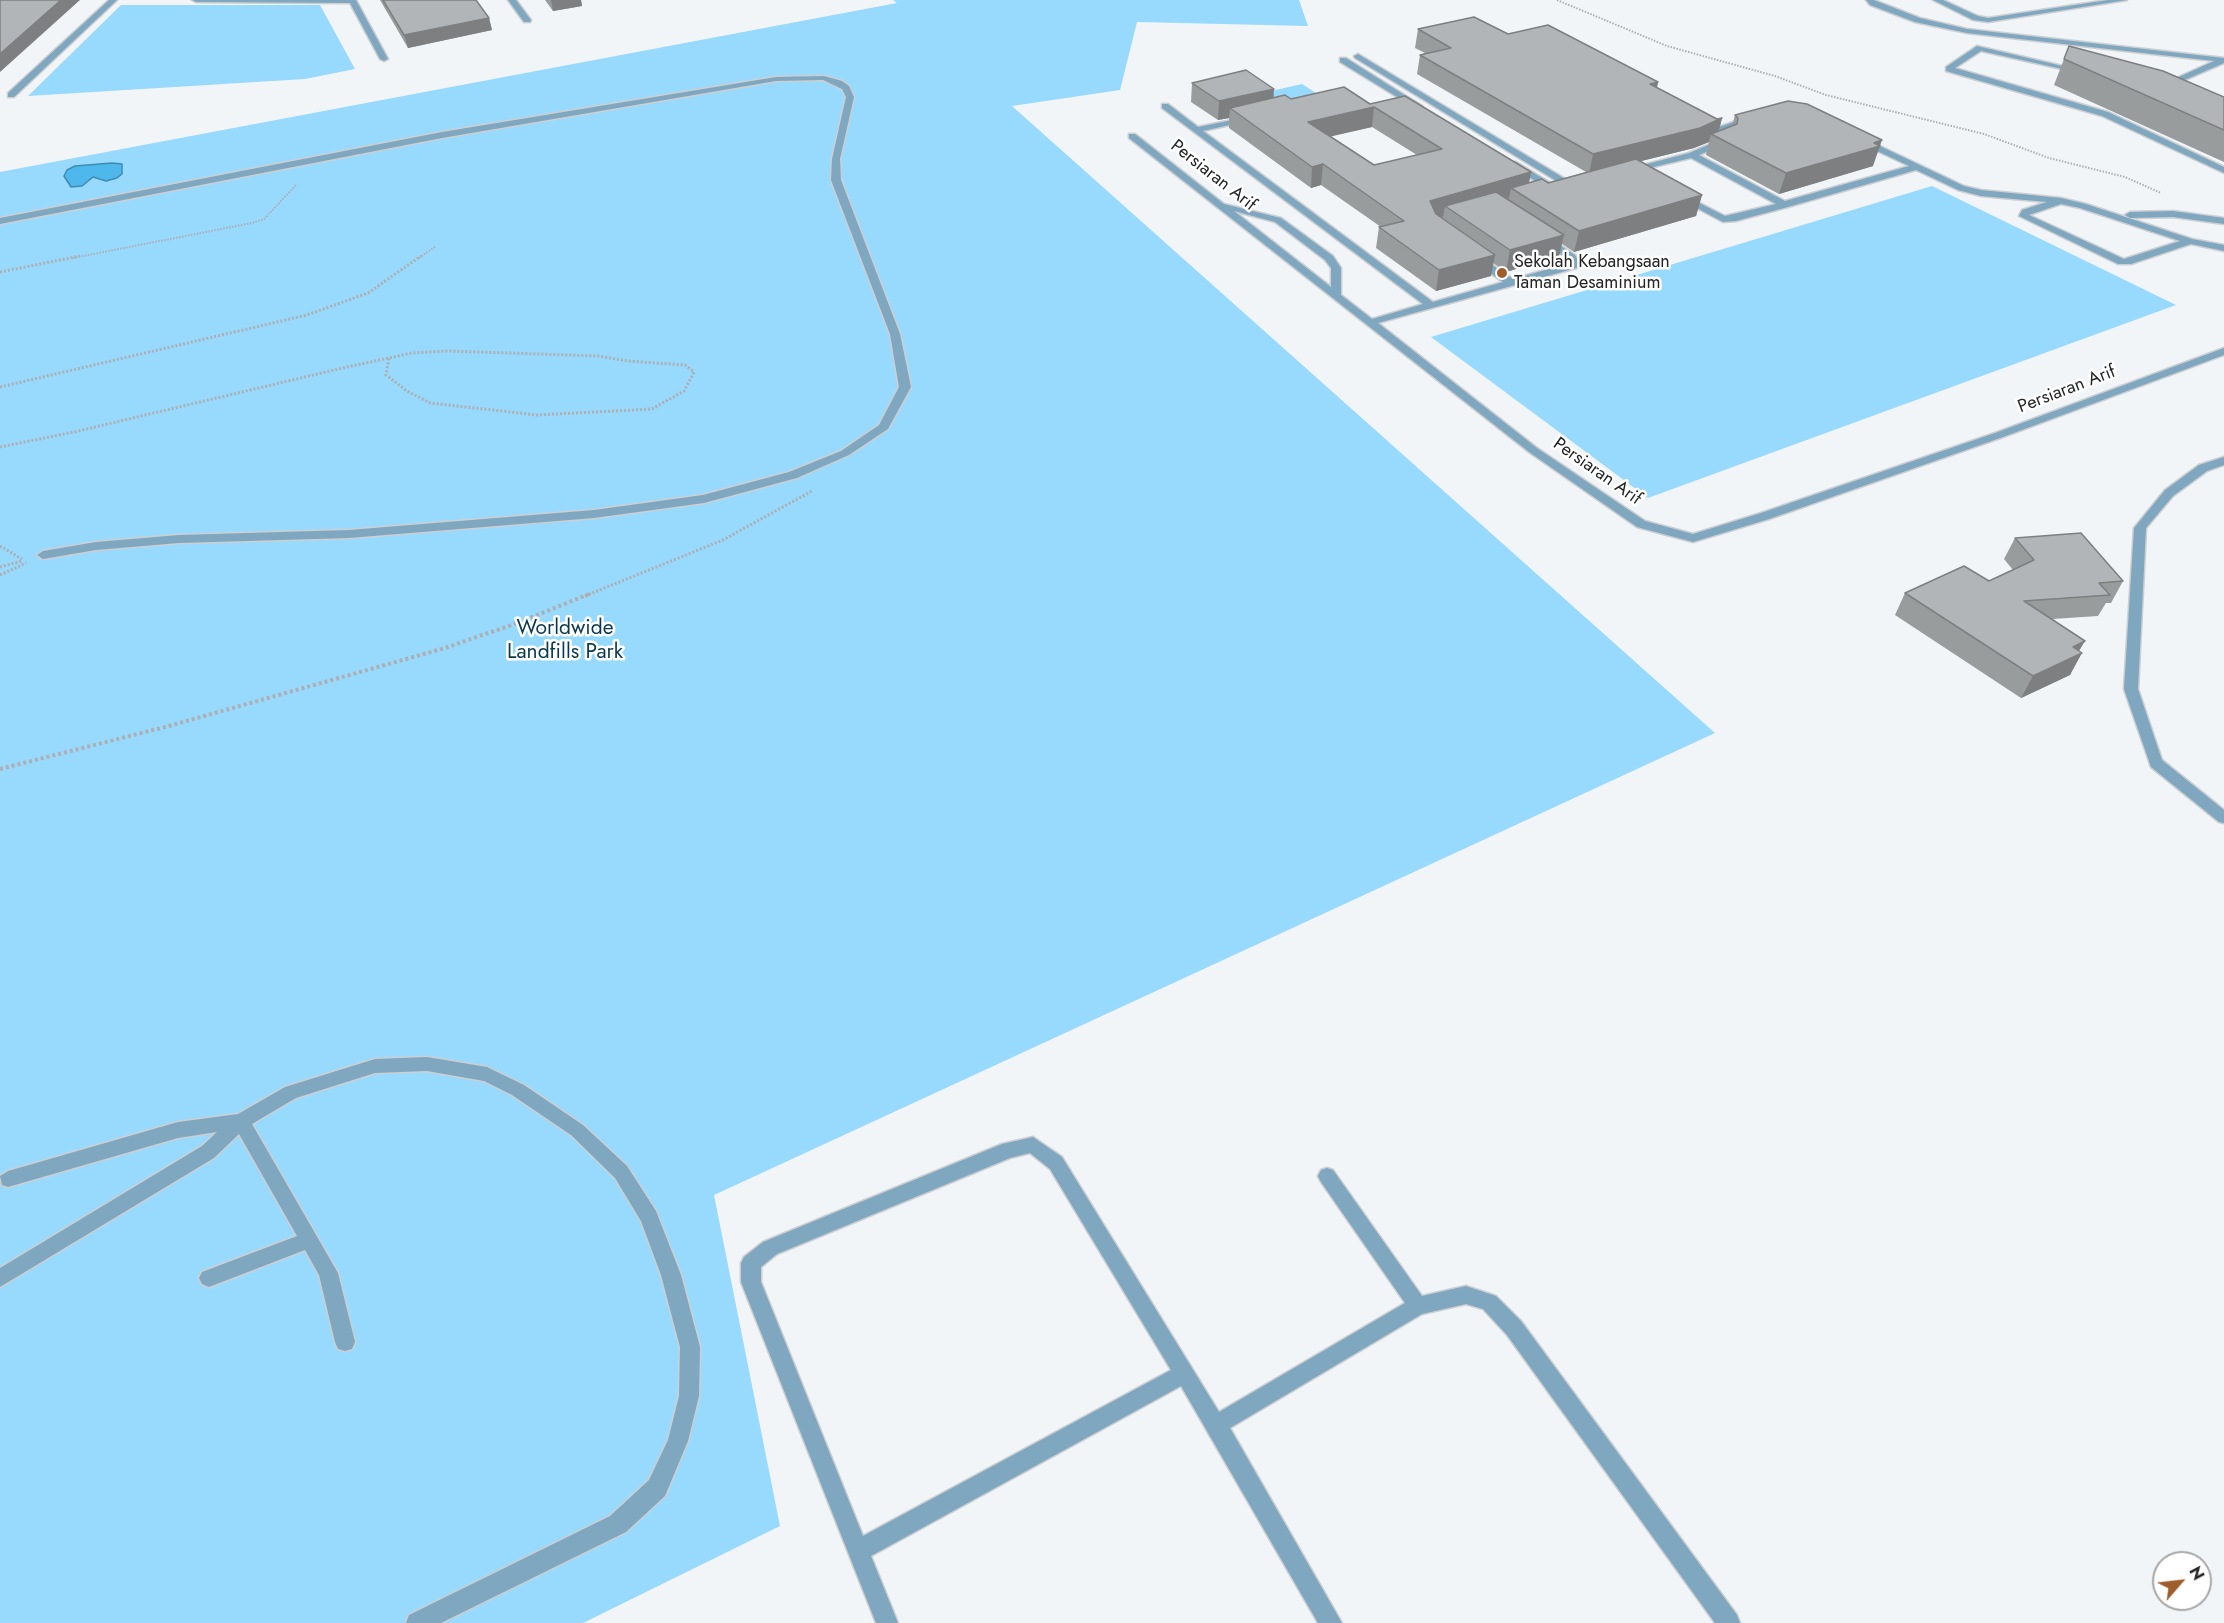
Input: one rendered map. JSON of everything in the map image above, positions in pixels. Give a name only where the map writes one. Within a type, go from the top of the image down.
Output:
[{"type":"street","points":[[11,95],[113,0]]},
{"type":"street","points":[[196,0],[353,0],[384,59]]},
{"type":"street","points":[[512,0],[528,20]]},
{"type":"street","points":[[1871,2],[1890,0],[1925,14],[1959,22],[2224,52]]},
{"type":"street","points":[[1937,0],[1976,18],[1988,20],[2123,0]]},
{"type":"street","points":[[1871,2],[1918,20],[1967,31],[2224,60]]},
{"type":"street","points":[[2089,73],[1980,48],[1949,69],[2105,114],[2224,170]]},
{"type":"street","points":[[1358,56],[1571,186]]},
{"type":"street","points":[[1343,60],[1424,110]]},
{"type":"street","points":[[2164,94],[2154,90],[2178,82],[2224,60]]},
{"type":"street","points":[[0,221],[442,135],[776,79],[814,77],[839,83],[846,88],[850,97],[836,159],[836,180],[895,334],[905,387],[884,427],[862,443],[820,465],[704,499],[594,514],[349,534],[179,539],[96,546],[43,555]]},
{"type":"street","points":[[1165,106],[1199,129],[1431,305]]},
{"type":"street","points":[[1199,129],[1254,117]]},
{"type":"street","points":[[1622,172],[1692,155],[1728,140],[1716,131],[1759,118]]},
{"type":"street","points":[[1847,134],[1961,188],[1981,193],[2061,201],[2131,215],[2194,215],[2224,221]]},
{"type":"street","name":"Persiaran Arif","points":[[1132,136],[1533,450],[1641,524],[1693,538],[1765,516],[1999,435],[2224,351]]},
{"type":"street","points":[[1692,155],[1785,205]]},
{"type":"street","points":[[1506,159],[1551,192],[1591,180]]},
{"type":"street","points":[[1674,193],[1723,219],[1785,205],[1917,167]]},
{"type":"street","points":[[1632,170],[1643,175]]},
{"type":"street","points":[[2061,201],[2025,212],[2024,216],[2116,260],[2127,262],[2190,241]]},
{"type":"street","points":[[1220,205],[1278,220],[1329,258],[1336,268],[1336,295]]},
{"type":"street","points":[[2103,211],[2190,241],[2224,248]]},
{"type":"street","points":[[1371,322],[1576,265],[1572,256],[1533,232]]},
{"type":"street","points":[[1465,250],[1511,283]]},
{"type":"street","points":[[2224,461],[2203,468],[2169,493],[2140,528],[2131,689],[2156,763],[2224,818]]},
{"type":"street","points":[[0,1278],[208,1152],[241,1121],[291,1092],[375,1065],[427,1064],[487,1074],[518,1090],[577,1130],[621,1172],[649,1217],[670,1275],[690,1347],[688,1396],[678,1441],[657,1488],[618,1524],[417,1623]]},
{"type":"street","points":[[8,1179],[178,1130],[241,1121]]},
{"type":"street","points":[[241,1121],[328,1273],[345,1342]]},
{"type":"street","points":[[887,1623],[751,1282],[751,1263],[770,1248],[1008,1150],[1033,1145],[1056,1163],[1216,1425],[1331,1623]]},
{"type":"street","points":[[1327,1176],[1418,1306]]},
{"type":"street","points":[[208,1278],[309,1240]]},
{"type":"street","points":[[1216,1425],[1418,1306],[1466,1295],[1489,1302],[1514,1328],[1728,1623]]},
{"type":"street","points":[[858,1551],[1184,1374]]},
{"type":"path","points":[[1557,0],[1667,46],[1775,76],[1826,95],[1984,134],[2049,158],[2125,177],[2157,191],[2194,215]]},
{"type":"path","points":[[0,272],[258,221],[275,209],[318,159]]},
{"type":"path","points":[[0,387],[307,315],[368,293],[436,246]]},
{"type":"path","points":[[0,447],[74,432],[389,358],[412,353],[448,351],[598,356],[628,362],[685,365],[694,372],[684,391],[652,409],[537,415],[430,403],[407,391],[386,375],[389,358]]},
{"type":"path","points":[[0,769],[169,726],[445,648],[520,622],[723,540],[807,495],[820,483],[824,475],[820,465]]},
{"type":"path","points":[[0,546],[24,560]]},
{"type":"path","points":[[0,575],[43,555]]},
{"type":"green space","name":"Worldwide Landfills Park","points":[[893,0],[1299,0],[1308,26],[1137,22],[1120,90],[1012,106],[1715,733],[714,1195],[780,1526],[583,1623],[0,1623],[0,172],[897,3]]},
{"type":"green space","points":[[121,5],[320,5],[355,69],[305,79],[28,96]]},
{"type":"green space","points":[[1302,84],[1316,93],[1272,104],[1258,94]]},
{"type":"green space","points":[[1932,186],[2176,305],[1648,498],[1431,337]]},
{"type":"shaded area","points":[[122,164],[122,174],[117,178],[106,181],[93,177],[82,186],[71,187],[64,176],[67,170],[75,166]]},
{"type":"building","points":[[0,0],[61,0],[0,54]]},
{"type":"building","points":[[383,0],[476,0],[489,18],[404,35]]},
{"type":"building","points":[[1474,17],[1508,34],[1548,25],[1658,82],[1650,84],[1717,119],[1722,118],[1700,128],[1593,154],[1420,55],[1451,48],[1418,29]]},
{"type":"building","points":[[2069,46],[2163,71],[2224,97],[2224,130],[2064,59]]},
{"type":"building","points":[[1246,70],[1274,89],[1219,101],[1192,83]]},
{"type":"building","points":[[1344,87],[1370,104],[1405,96],[1531,172],[1430,201],[1436,214],[1495,255],[1439,270],[1379,227],[1404,221],[1323,164],[1312,167],[1230,108],[1285,95],[1291,99]],"holes":[[[1374,107],[1442,149],[1374,165],[1308,122]]]},
{"type":"building","points":[[1788,101],[1807,104],[1882,140],[1874,143],[1880,146],[1786,173],[1711,134],[1737,124],[1738,118],[1735,115]]},
{"type":"building","points":[[1636,159],[1702,195],[1579,231],[1511,188],[1542,179],[1548,183]]},
{"type":"building","points":[[1496,192],[1564,235],[1510,250],[1445,206]]},
{"type":"building","points":[[2081,533],[2123,581],[2099,583],[2110,595],[2024,601],[2085,641],[2073,647],[2082,653],[2033,676],[1905,593],[1964,566],[1989,581],[2034,560],[2015,538]]},
{"type":"place","name":"Sekolah Kebangsaan Taman Desaminium","points":[[1502,273]]}]
